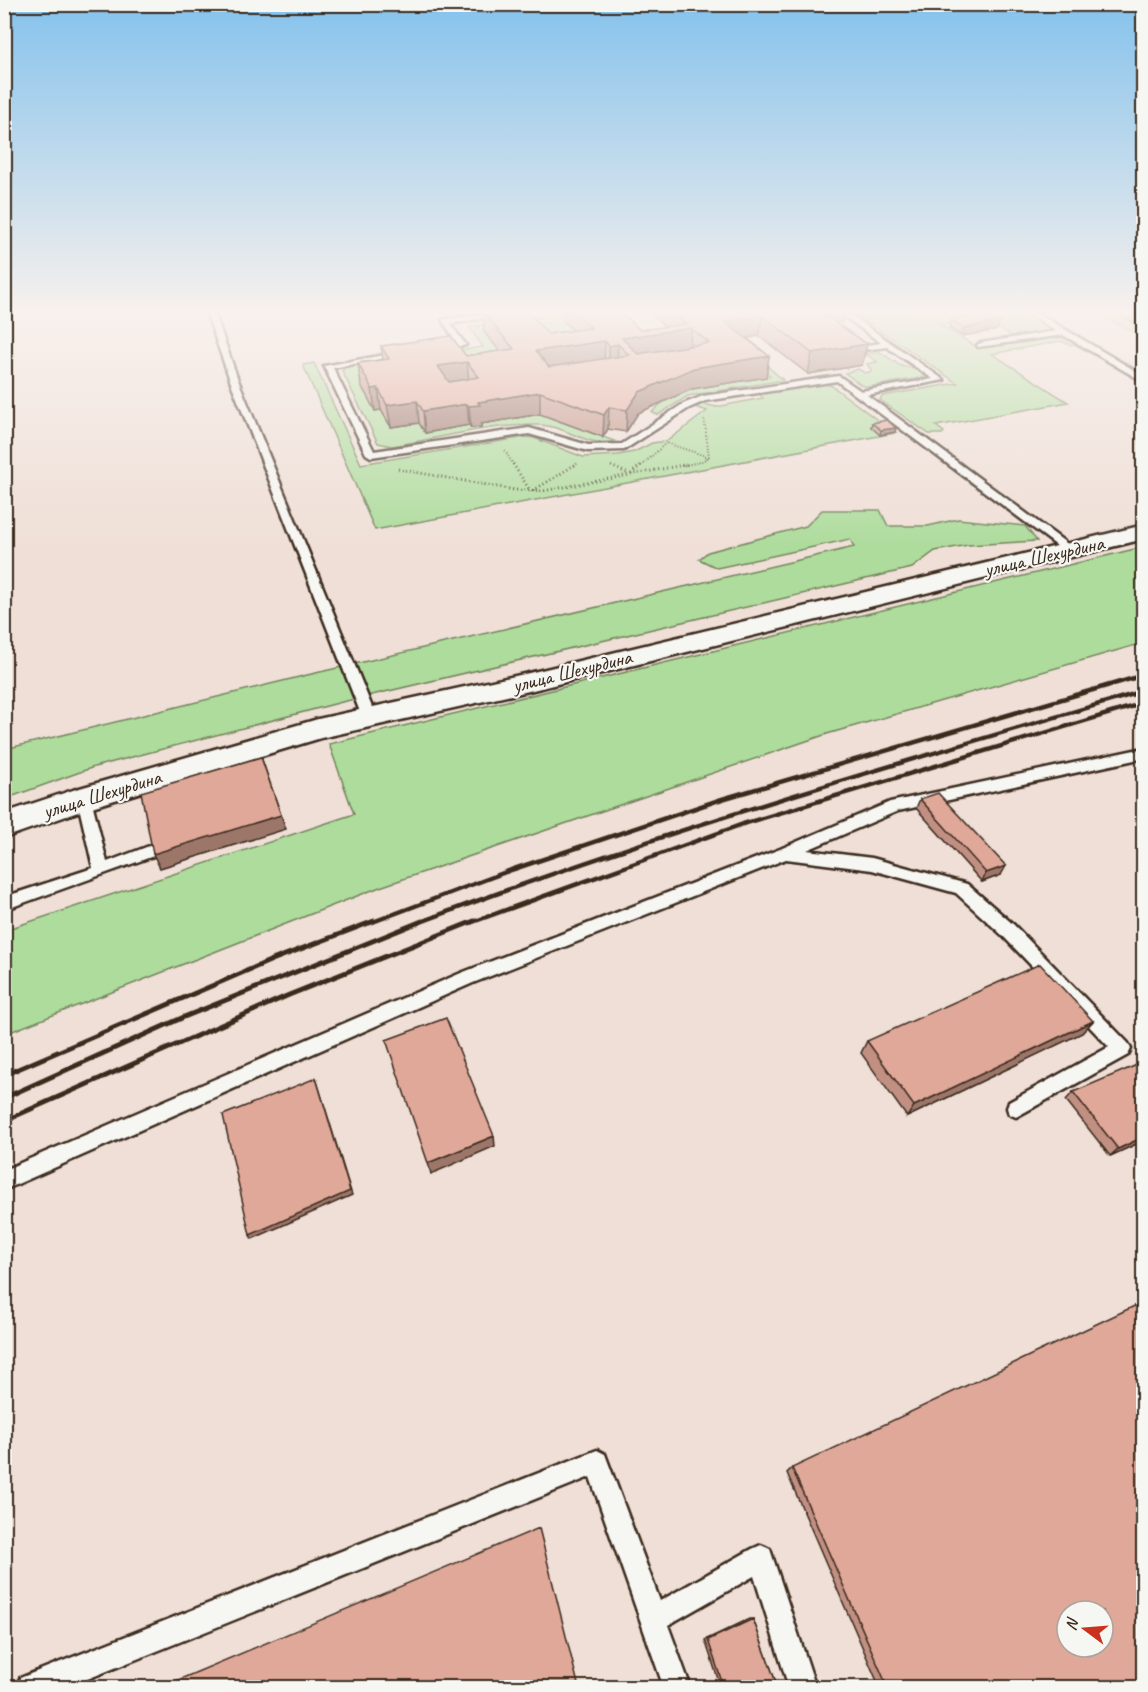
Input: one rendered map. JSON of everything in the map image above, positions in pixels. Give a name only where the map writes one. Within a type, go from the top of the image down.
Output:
[{"type":"main road","name":"улица Шехурдина","points":[[4,826],[84,798],[318,729],[530,682],[1143,532]]},
{"type":"lane","points":[[238,390],[369,717]]},
{"type":"lane","points":[[340,390],[371,454],[529,430],[588,448],[624,447],[686,406],[703,399],[762,390]]},
{"type":"lane","points":[[858,390],[1069,550]]},
{"type":"lane","points":[[862,393],[880,390]]},
{"type":"lane","points":[[4,1180],[467,978],[785,853],[895,806],[1143,753]]},
{"type":"lane","points":[[84,798],[102,871]]},
{"type":"lane","points":[[4,904],[102,871],[157,849]]},
{"type":"lane","points":[[785,853],[872,864],[961,888],[1008,930],[1122,1049],[1016,1108]]},
{"type":"lane","points":[[30,1688],[597,1462],[655,1618],[678,1688]]},
{"type":"lane","points":[[655,1618],[761,1558],[803,1688]]},
{"type":"path","points":[[704,415],[710,457]]},
{"type":"path","points":[[631,474],[666,443],[710,457]]},
{"type":"path","points":[[504,448],[531,492]]},
{"type":"path","points":[[398,469],[531,492],[700,462],[710,457]]},
{"type":"path","points":[[531,492],[578,462]]},
{"type":"green space","points":[[314,390],[327,390],[361,464],[526,437],[583,457],[618,455],[634,452],[652,443],[667,441],[707,411],[695,407],[700,403],[716,407],[763,398],[759,394],[782,390],[837,390],[884,425],[871,427],[880,434],[895,433],[375,530]]},
{"type":"green space","points":[[351,390],[448,390],[381,410],[391,427],[419,423],[426,433],[469,425],[471,428],[480,424],[540,414],[614,441],[585,439],[549,426],[521,425],[484,429],[392,446],[378,443]]},
{"type":"green space","points":[[690,390],[724,390],[688,396],[658,415],[652,412],[677,395]]},
{"type":"green space","points":[[917,390],[1049,390],[1068,402],[936,426],[944,432],[929,434],[880,400],[882,396]]},
{"type":"green space","points":[[822,510],[880,510],[888,526],[928,526],[958,519],[1025,526],[1037,541],[968,545],[935,551],[912,568],[342,702],[94,767],[5,799],[5,749],[303,676],[854,547],[850,539],[717,568],[699,559],[708,552],[806,526]]},
{"type":"green space","points":[[1143,547],[1143,643],[827,734],[380,887],[5,1034],[5,930],[354,814],[329,744]]},
{"type":"building","points":[[379,390],[644,390],[639,392],[627,410],[609,407],[604,415],[540,392],[478,402],[480,405],[469,406],[467,404],[423,411],[417,401],[387,405]]},
{"type":"building","points":[[887,420],[896,428],[881,430],[872,423]]},
{"type":"building","points":[[261,757],[281,815],[153,854],[141,792]]},
{"type":"building","points":[[938,793],[1006,866],[986,873],[920,799]]},
{"type":"building","points":[[1040,964],[1093,1021],[914,1106],[867,1041]]},
{"type":"building","points":[[446,1018],[494,1136],[428,1163],[386,1040]]},
{"type":"building","points":[[1137,1065],[1143,1072],[1143,1137],[1118,1149],[1073,1092]]},
{"type":"building","points":[[316,1078],[350,1191],[250,1235],[223,1115]]},
{"type":"building","points":[[1143,1302],[1143,1688],[888,1688],[792,1468]]},
{"type":"building","points":[[539,1528],[579,1688],[159,1688]]},
{"type":"building","points":[[753,1619],[778,1688],[724,1688],[708,1640]]},
{"type":"railway","points":[[370,923],[511,870],[722,799],[1144,675]]},
{"type":"railway","points":[[418,923],[598,858],[688,829],[870,772],[1144,691]]},
{"type":"railway","points":[[470,923],[743,824],[1144,703]]},
{"type":"railway","points":[[4,1075],[272,960],[374,921]]},
{"type":"railway","points":[[4,1098],[184,1017],[422,921]]},
{"type":"railway","points":[[4,1121],[289,995],[474,921]]}]
